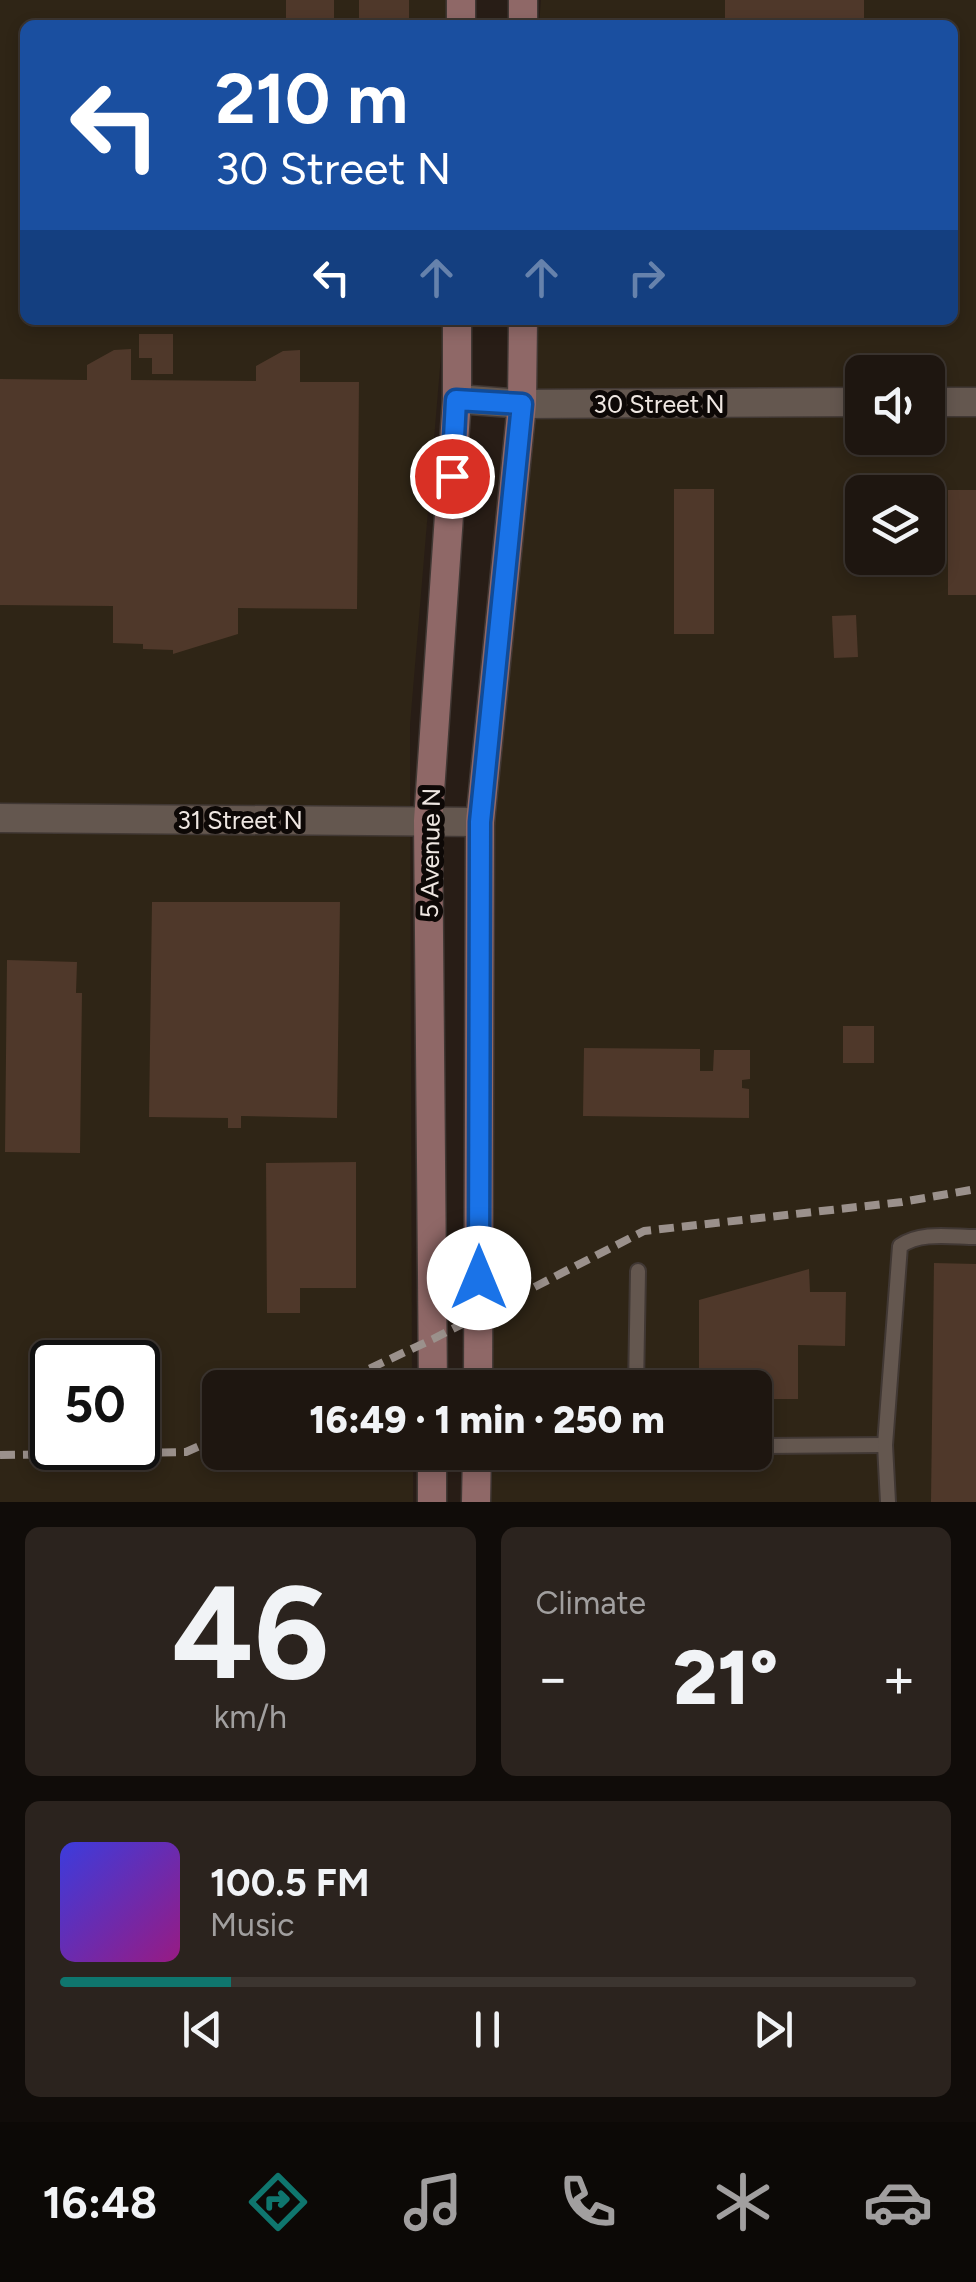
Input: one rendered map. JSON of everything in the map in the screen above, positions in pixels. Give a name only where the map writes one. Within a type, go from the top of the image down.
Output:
[{"type":"main road","name":"5 Avenue N","points":[[433,1370],[428,821],[458,325]]},
{"type":"main road","name":"5 Avenue N","points":[[478,1370],[480,822],[522,404],[523,325]]},
{"type":"main road","points":[[432,1470],[432,1502]]},
{"type":"main road","points":[[476,1502],[477,1470]]},
{"type":"street","name":"30 Street N","points":[[456,400],[522,404],[845,402]]},
{"type":"street","points":[[945,402],[976,402]]},
{"type":"street","name":"31 Street N","points":[[0,818],[480,822]]},
{"type":"lane","points":[[888,1502],[885,1445],[900,1246],[909,1239],[924,1237],[976,1237]]},
{"type":"lane","points":[[636,1370],[638,1270]]},
{"type":"lane","points":[[772,1446],[885,1445]]},
{"type":"shaded area","points":[[0,0],[450,0],[449,20],[20,20],[20,325],[444,325],[410,725],[412,1370],[202,1370],[202,1470],[413,1470],[413,1502],[0,1502]]},
{"type":"shaded area","points":[[541,0],[976,0],[976,1502],[473,1502],[473,1470],[772,1470],[772,1370],[474,1370],[480,822],[526,325],[958,325],[958,20],[539,20]]},
{"type":"building","points":[[286,0],[334,0],[334,20],[286,20]]},
{"type":"building","points":[[359,0],[409,0],[409,20],[359,20]]},
{"type":"building","points":[[725,0],[864,0],[864,20],[725,20]]},
{"type":"building","points":[[139,334],[173,334],[173,374],[152,374],[152,358],[139,358]]},
{"type":"building","points":[[131,349],[131,380],[256,381],[256,366],[283,351],[300,350],[300,382],[359,382],[357,609],[238,608],[238,634],[173,654],[173,650],[143,649],[143,644],[113,643],[113,606],[0,605],[0,379],[87,380],[87,365],[114,350]]},
{"type":"building","points":[[674,489],[714,489],[714,634],[674,634]]},
{"type":"building","points":[[948,490],[976,490],[976,595],[948,595]]},
{"type":"building","points":[[856,615],[858,657],[834,658],[832,616]]},
{"type":"building","points":[[152,902],[340,902],[337,1118],[241,1116],[241,1128],[228,1128],[228,1118],[149,1117]]},
{"type":"building","points":[[7,960],[77,962],[76,993],[82,993],[80,1153],[5,1152]]},
{"type":"building","points":[[843,1026],[874,1026],[874,1063],[843,1063]]},
{"type":"building","points":[[584,1048],[700,1049],[700,1071],[713,1071],[714,1050],[750,1050],[750,1079],[742,1080],[742,1088],[749,1089],[749,1118],[583,1116]]},
{"type":"building","points":[[356,1162],[356,1288],[300,1288],[300,1313],[267,1313],[266,1163]]},
{"type":"building","points":[[934,1263],[976,1264],[976,1502],[931,1502]]},
{"type":"building","points":[[809,1269],[810,1292],[846,1292],[845,1346],[798,1345],[798,1399],[772,1399],[772,1370],[699,1370],[699,1300]]},
{"type":"railway","points":[[367,1370],[644,1231],[902,1202],[976,1189]]},
{"type":"railway","points":[[0,1455],[186,1452],[202,1445]]},
{"type":"route","points":[[452,476],[456,400],[522,404],[480,822],[479,1278]]}]
